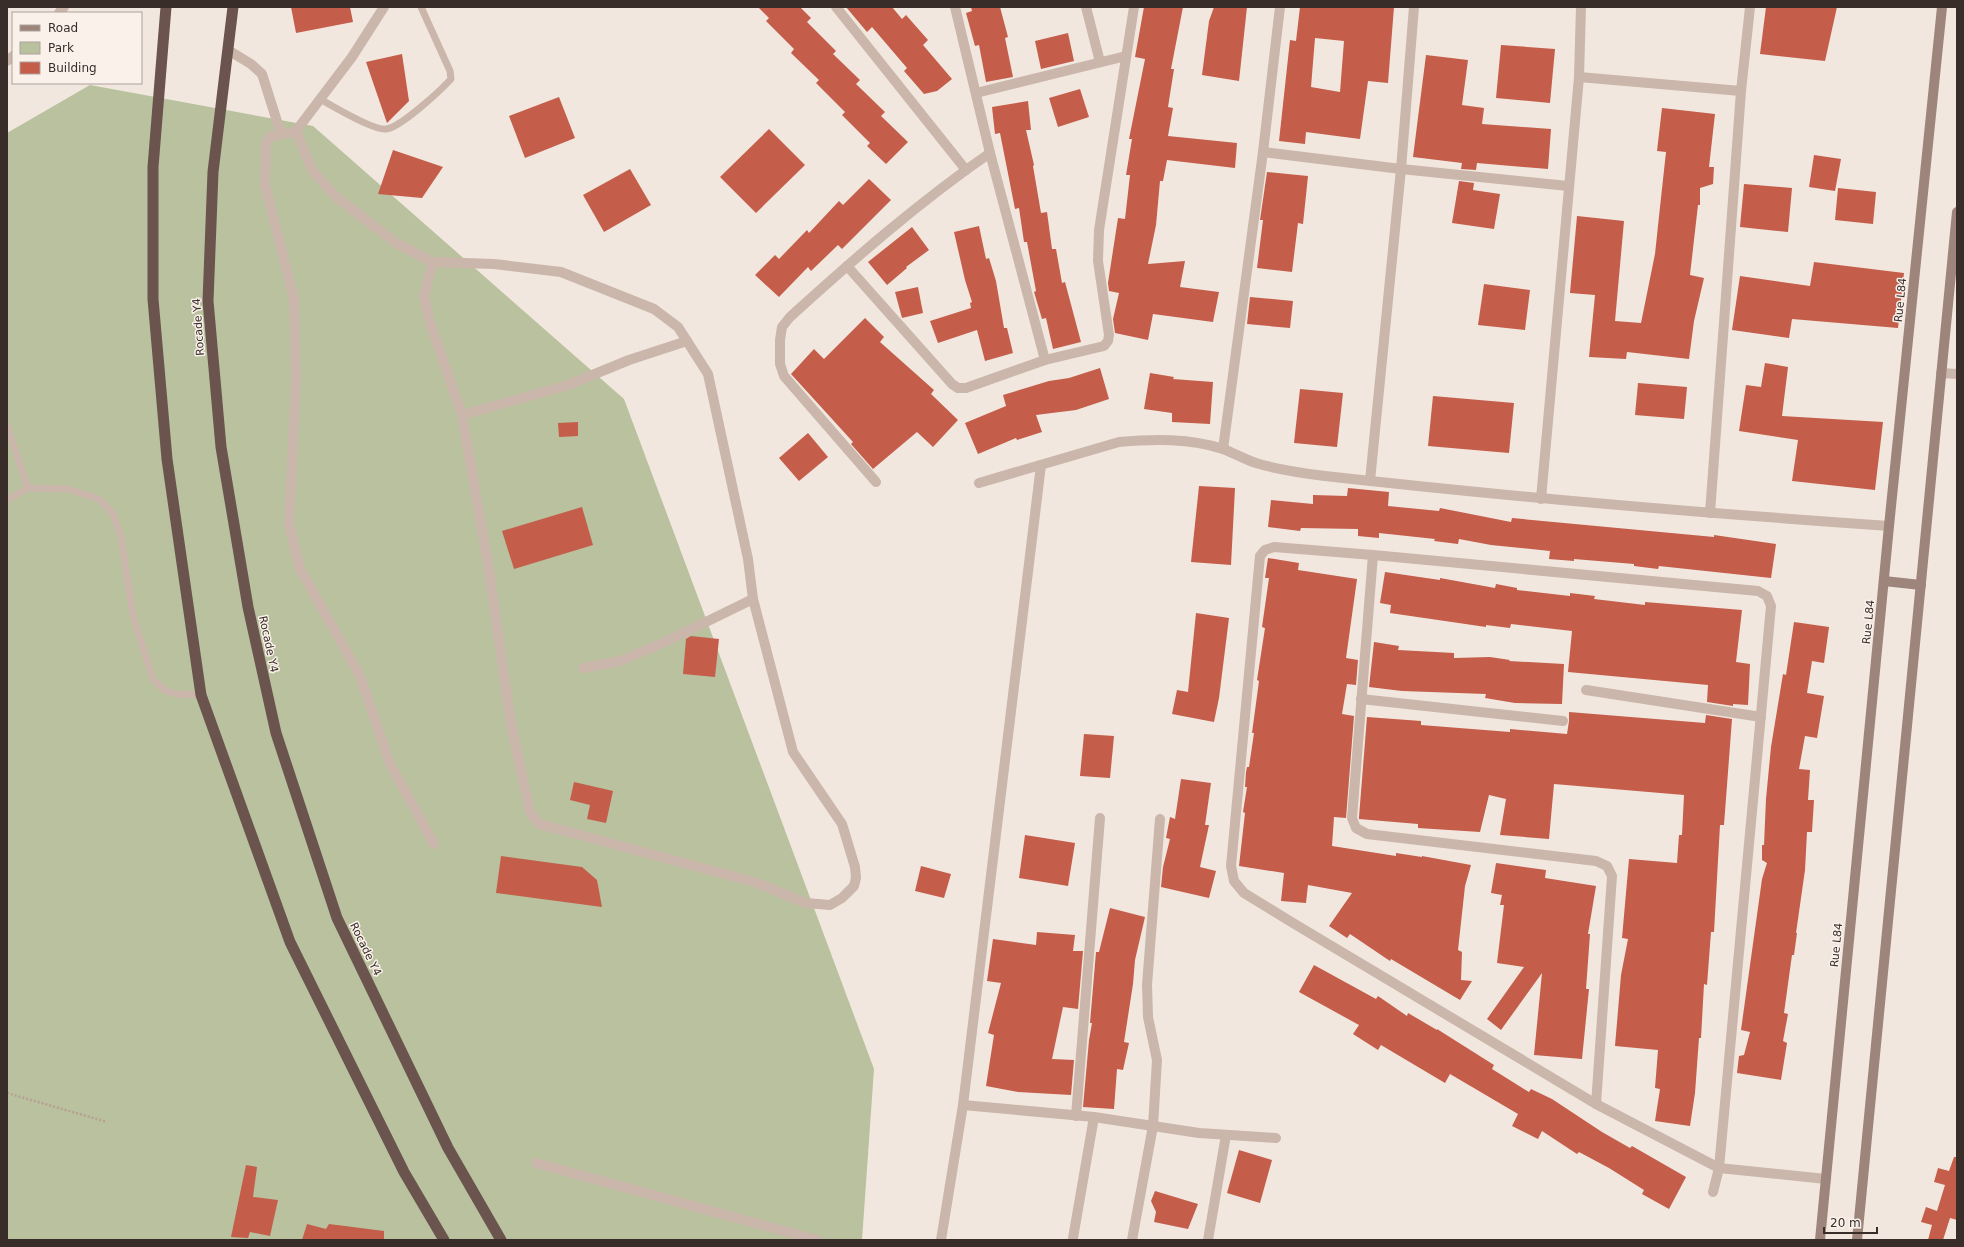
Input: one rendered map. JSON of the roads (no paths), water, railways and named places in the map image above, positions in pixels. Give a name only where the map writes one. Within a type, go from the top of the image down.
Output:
[{"type":"highway","points":[[166,7],[153,167],[153,299],[167,459],[201,695],[290,942],[404,1172],[444,1240]]},
{"type":"highway","name":"Rocade Y4","points":[[233,7],[213,172],[208,301],[222,447],[248,607],[276,733],[337,918],[448,1148],[501,1240]]},
{"type":"main road","name":"Rue L84","points":[[1820,1240],[1889,526],[1942,7]]},
{"type":"main road","points":[[1857,1240],[1957,212]]},
{"type":"main road","points":[[1884,581],[1921,585]]},
{"type":"street","points":[[384,7],[352,57],[296,131],[269,137],[266,143],[265,185],[294,299],[296,380],[289,524],[300,569],[360,676],[390,764],[434,844]]},
{"type":"street","points":[[836,7],[966,170]]},
{"type":"street","points":[[955,7],[990,153],[1045,360]]},
{"type":"street","points":[[1086,7],[1100,62]]},
{"type":"street","points":[[847,266],[952,384],[958,388],[966,388],[1045,360],[1104,346],[1108,341],[1109,335],[1098,261],[1098,238],[1134,7]]},
{"type":"street","points":[[1223,449],[1263,152],[1280,7]]},
{"type":"street","points":[[1370,480],[1401,169],[1414,7]]},
{"type":"street","points":[[1541,499],[1579,77],[1581,7]]},
{"type":"street","points":[[1710,513],[1741,91],[1750,7]]},
{"type":"street","points":[[228,50],[251,64],[262,74],[281,134]]},
{"type":"street","points":[[976,93],[1126,56]]},
{"type":"street","points":[[1579,77],[1741,91]]},
{"type":"street","points":[[296,131],[312,170],[336,197],[396,243],[433,262],[494,264],[561,272],[654,309],[678,327],[708,374],[748,559],[753,599],[793,752],[842,824],[855,867],[856,878],[854,886],[842,898],[830,905],[806,903],[754,882],[539,824],[530,812],[511,724],[488,564],[462,414],[430,323],[424,296],[433,262]]},
{"type":"street","points":[[1263,152],[1401,169],[1568,186]]},
{"type":"street","points":[[876,482],[791,386],[784,376],[780,364],[782,328],[790,317],[847,266],[966,170],[990,153]]},
{"type":"street","points":[[462,414],[568,385],[629,360],[687,341]]},
{"type":"street","points":[[1942,372],[1957,374]]},
{"type":"street","points":[[979,483],[1119,442],[1139,440],[1186,442],[1223,449],[1255,463],[1282,469],[1370,480],[1541,499],[1889,526]]},
{"type":"street","points":[[942,1240],[963,1105],[1041,465]]},
{"type":"street","points":[[1713,1192],[1719,1168],[1761,717],[1771,606],[1767,596],[1758,591],[1373,555],[1274,547],[1265,550],[1260,556],[1231,866],[1234,881],[1244,893],[1596,1104],[1719,1168],[1826,1179]]},
{"type":"street","points":[[1373,555],[1352,818],[1356,828],[1367,834],[1596,861],[1607,866],[1612,876],[1596,1104]]},
{"type":"street","points":[[583,668],[620,661],[665,642],[753,599]]},
{"type":"street","points":[[1586,690],[1761,717]]},
{"type":"street","points":[[1361,699],[1563,721]]},
{"type":"street","points":[[1076,1116],[1100,818]]},
{"type":"street","points":[[1132,1240],[1153,1126],[1157,1060],[1148,1017],[1147,984],[1160,819]]},
{"type":"street","points":[[963,1105],[1094,1117],[1199,1133],[1276,1138]]},
{"type":"street","points":[[1073,1238],[1094,1117]]},
{"type":"street","points":[[1208,1240],[1226,1135]]},
{"type":"street","points":[[536,1163],[817,1240]]},
{"type":"lane","points":[[320,100],[366,123],[386,130],[397,126],[443,88],[451,79],[450,71],[421,7]]},
{"type":"lane","points":[[7,426],[28,488]]},
{"type":"lane","points":[[7,500],[28,488],[68,489],[99,499],[113,514],[122,538],[133,616],[153,679],[164,690],[176,694],[201,695]]}]
